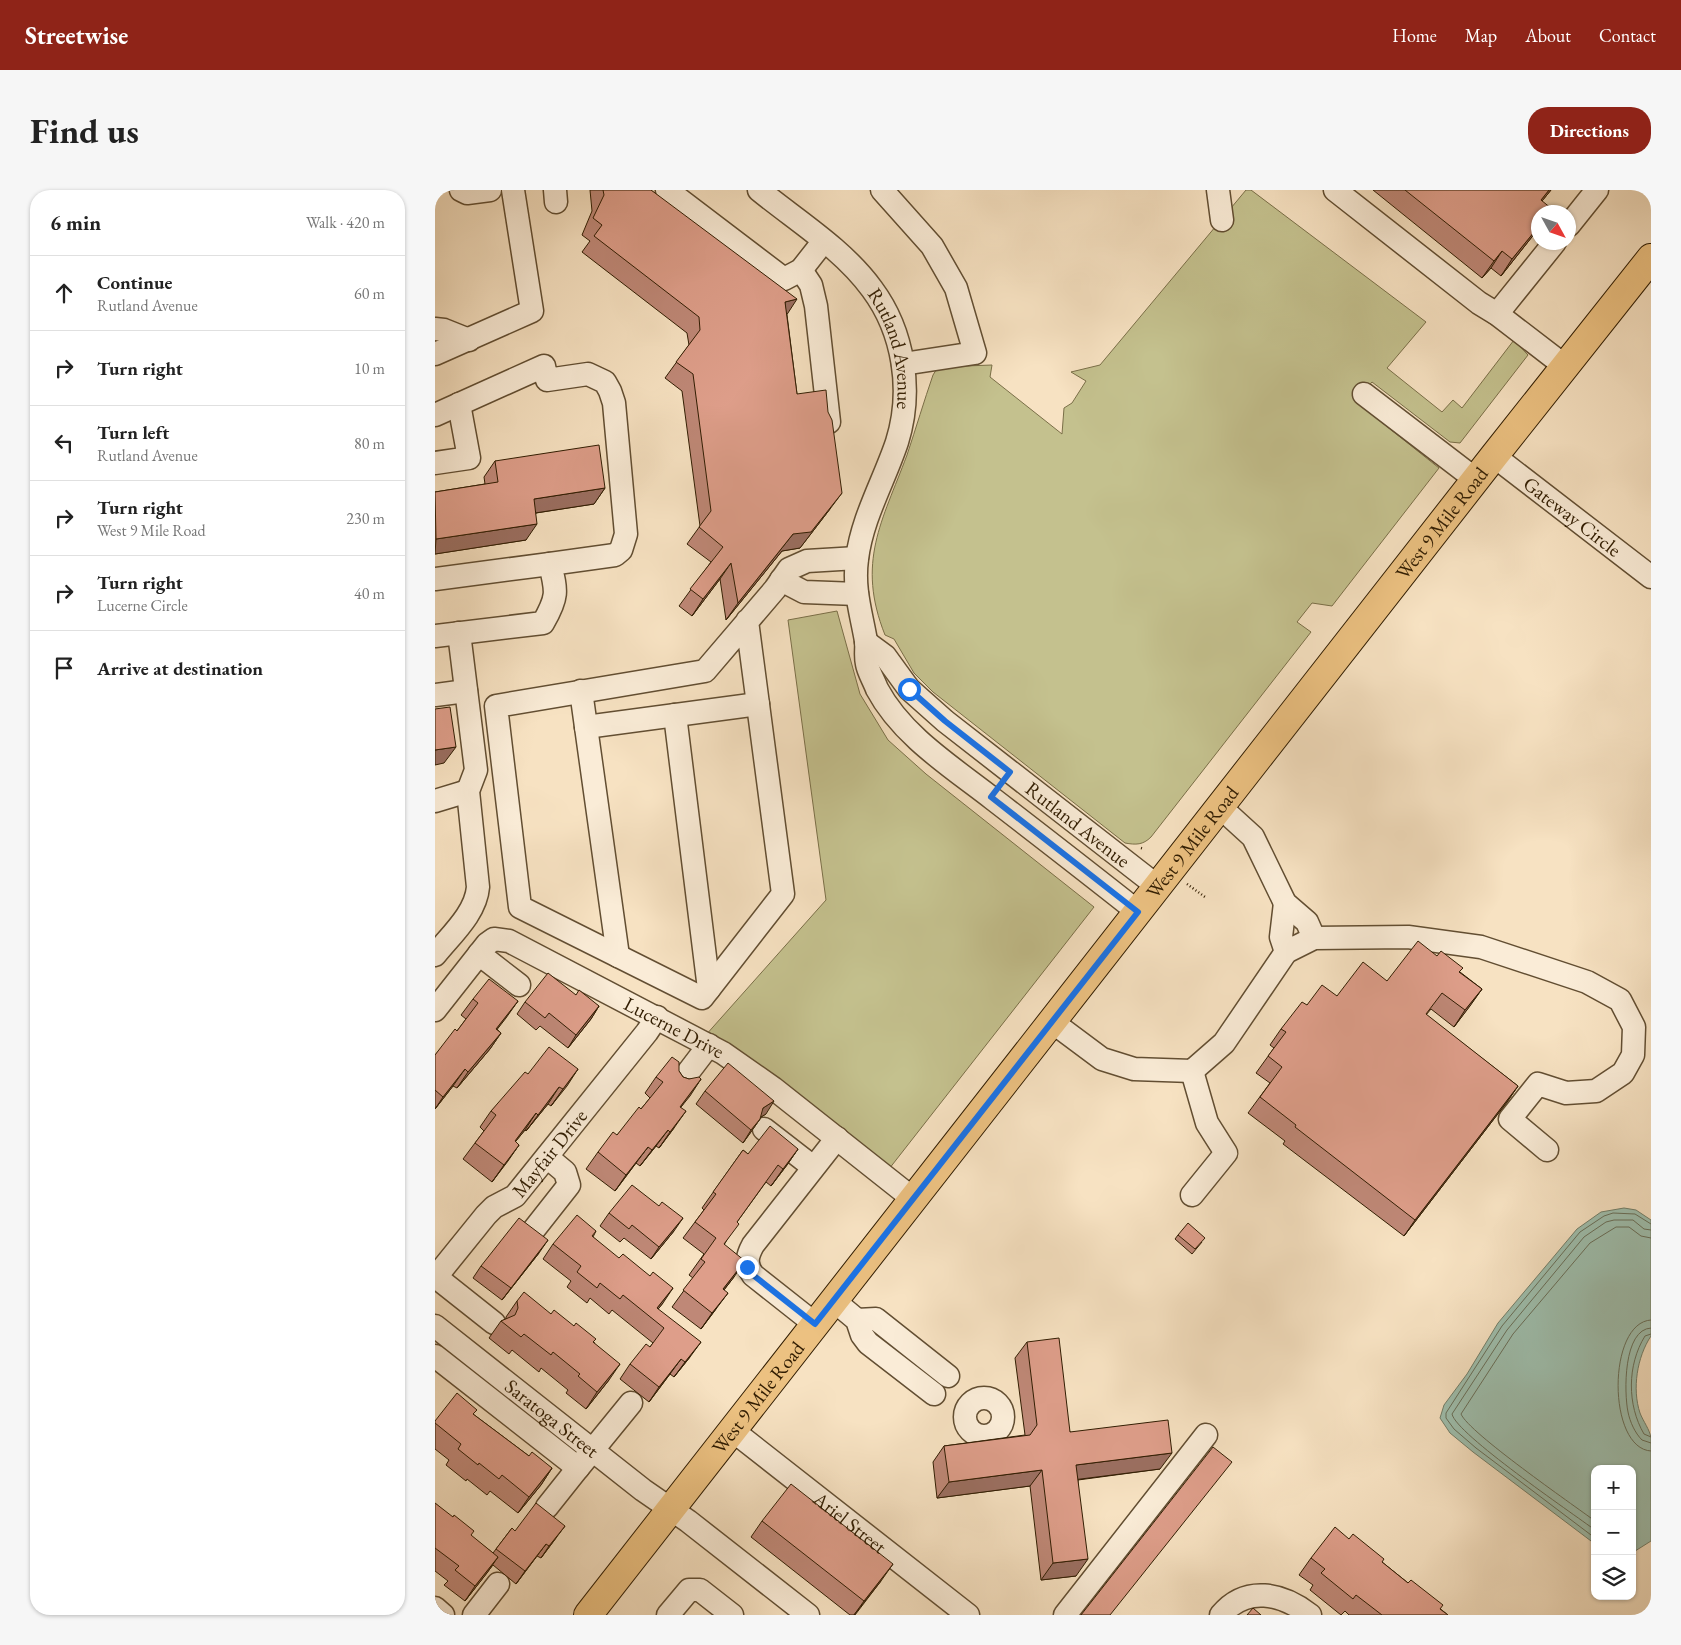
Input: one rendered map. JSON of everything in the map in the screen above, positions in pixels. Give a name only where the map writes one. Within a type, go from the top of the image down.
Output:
[{"type":"main road","name":"West 9 Mile Road","points":[[587,1615],[1475,479],[1651,258]]},
{"type":"street","points":[[461,190],[467,193],[490,190]]},
{"type":"street","points":[[435,354],[532,311],[513,190]]},
{"type":"street","points":[[667,190],[784,279],[801,270],[823,242]]},
{"type":"street","name":"Rutland Avenue","points":[[759,190],[851,265],[874,291],[891,321],[903,364],[905,392],[902,425],[869,513],[857,558],[857,594],[867,642],[867,665],[878,690],[897,716],[936,754],[1138,912]]},
{"type":"street","points":[[882,190],[932,246],[955,288],[975,353],[903,364]]},
{"type":"street","points":[[1218,190],[1222,220]]},
{"type":"street","points":[[1335,190],[1479,303],[1497,314],[1566,366]]},
{"type":"street","points":[[1576,216],[1597,190]]},
{"type":"street","points":[[1497,314],[1549,250]]},
{"type":"street","points":[[801,270],[811,285],[816,306],[830,426]]},
{"type":"street","points":[[435,329],[444,330],[469,340]]},
{"type":"street","points":[[435,416],[544,366],[547,380],[588,374],[605,382],[614,403],[626,534],[621,550],[615,555],[435,579]]},
{"type":"street","points":[[1364,394],[1475,479]]},
{"type":"street","points":[[435,463],[469,458],[459,404]]},
{"type":"street","name":"Gateway Circle","points":[[1494,456],[1651,577]]},
{"type":"street","points":[[747,620],[783,894],[701,998],[520,907],[497,706],[705,671],[747,620],[781,580],[789,569],[807,561],[857,558]]},
{"type":"street","points":[[435,636],[543,623],[552,608],[556,592],[550,564]]},
{"type":"street","points":[[781,580],[804,592],[857,594]]},
{"type":"street","points":[[435,955],[471,910],[477,898],[479,887],[468,791],[476,770],[459,633]]},
{"type":"street","name":"Rutland Avenue","points":[[867,642],[885,656],[909,689],[956,730],[1157,886]]},
{"type":"street","points":[[435,695],[466,691]]},
{"type":"street","points":[[581,691],[618,956]]},
{"type":"street","points":[[586,727],[758,704]]},
{"type":"street","points":[[675,715],[709,989]]},
{"type":"street","points":[[936,754],[956,730]]},
{"type":"street","points":[[991,797],[1010,772]]},
{"type":"street","points":[[435,801],[468,791]]},
{"type":"street","points":[[1219,806],[1253,837],[1285,903],[1307,922],[1314,938]]},
{"type":"street","points":[[1285,903],[1281,936],[1286,952]]},
{"type":"street","points":[[1051,1021],[1102,1059],[1134,1069],[1192,1071],[1224,1043],[1286,952],[1314,938],[1409,937],[1481,947],[1587,982],[1620,1000],[1634,1027],[1633,1055],[1623,1073],[1596,1091],[1566,1093],[1538,1084],[1510,1119],[1547,1150]]},
{"type":"street","name":"Lucerne Drive","points":[[435,1010],[479,954],[494,939],[509,941],[709,1045],[756,1075],[912,1198]]},
{"type":"street","points":[[479,954],[519,986]]},
{"type":"street","name":"Mayfair Drive","points":[[435,1278],[486,1215],[494,1207],[515,1196],[657,1018]]},
{"type":"street","points":[[680,1083],[709,1045]]},
{"type":"street","points":[[1192,1071],[1207,1123],[1226,1153],[1192,1195]]},
{"type":"street","points":[[764,1129],[813,1168]]},
{"type":"street","points":[[815,1324],[753,1275],[747,1267],[747,1255],[837,1138]]},
{"type":"street","points":[[532,1232],[569,1185],[565,1172],[547,1157]]},
{"type":"street","points":[[435,1278],[494,1324]]},
{"type":"street","points":[[833,1300],[857,1320],[876,1319],[940,1386],[967,1407]]},
{"type":"street","name":"Saratoga Street","points":[[435,1326],[669,1510]]},
{"type":"street","points":[[468,1381],[483,1362]]},
{"type":"street","points":[[439,1366],[468,1381],[578,1468]]},
{"type":"street","points":[[510,1415],[525,1396]]},
{"type":"street","points":[[547,1507],[631,1403]]},
{"type":"street","name":"Ariel Street","points":[[732,1430],[968,1615]]},
{"type":"street","points":[[1065,1615],[1207,1436]]},
{"type":"street","points":[[669,1510],[688,1521],[808,1615]]},
{"type":"street","points":[[474,1615],[497,1584]]},
{"type":"street","points":[[668,1615],[689,1590],[694,1589],[699,1590],[728,1614]]},
{"type":"street","points":[[1221,1615],[1230,1605],[1244,1596],[1267,1595],[1282,1599],[1310,1615]]},
{"type":"street","points":[[435,1608],[443,1615]]},
{"type":"path","points":[[1187,884],[1205,897]]},
{"type":"shaded area","points":[[1246,190],[1251,190],[1426,322],[1387,368],[1442,412],[1453,400],[1462,408],[1514,340],[1528,355],[1460,443],[1450,442],[1372,382],[1355,401],[1439,468],[1332,606],[1312,603],[1297,622],[1311,632],[1151,837],[1139,844],[1125,843],[933,692],[914,673],[894,639],[885,635],[877,609],[873,586],[873,564],[876,543],[881,522],[907,455],[933,375],[938,367],[992,365],[990,377],[1062,434],[1064,408],[1072,403],[1086,381],[1071,372],[1100,365]]},
{"type":"shaded area","points":[[837,611],[860,694],[888,740],[926,774],[1094,907],[889,1169],[705,1036],[826,900],[788,620]]},
{"type":"water","points":[[1624,1208],[1636,1210],[1651,1220],[1651,1336],[1639,1363],[1636,1394],[1640,1413],[1651,1438],[1651,1541],[1636,1550],[1636,1465],[1591,1465],[1591,1541],[1473,1452],[1450,1433],[1440,1418],[1444,1405],[1467,1374],[1498,1323],[1577,1229],[1601,1212]]},
{"type":"building","points":[[603,190],[651,190],[797,299],[785,302],[797,394],[826,390],[842,493],[811,532],[793,534],[738,603],[731,563],[703,599],[690,589],[723,547],[699,527],[711,511],[693,374],[676,362],[700,330],[699,317],[594,236],[602,225],[593,218],[604,195]]},
{"type":"building","points":[[1405,190],[1549,190],[1541,200],[1547,205],[1531,205],[1531,236],[1512,259],[1502,251],[1494,261]]},
{"type":"building","points":[[599,445],[605,488],[534,499],[537,524],[436,539],[435,492],[498,482],[495,461]]},
{"type":"building","points":[[450,707],[456,747],[435,750],[435,709]]},
{"type":"building","points":[[1418,941],[1437,956],[1441,951],[1463,968],[1459,972],[1482,989],[1465,1010],[1442,993],[1426,1014],[1518,1086],[1415,1220],[1295,1127],[1296,1125],[1260,1097],[1282,1067],[1268,1056],[1286,1032],[1281,1029],[1302,1002],[1307,1005],[1322,985],[1337,996],[1363,962],[1387,981]]},
{"type":"building","points":[[548,973],[576,995],[579,990],[599,1006],[576,1035],[549,1013],[545,1018],[525,1002]]},
{"type":"building","points":[[489,979],[518,1001],[496,1029],[501,1033],[468,1072],[465,1069],[443,1097],[435,1090],[435,1055],[455,1029],[457,1031],[478,1003],[473,999]]},
{"type":"building","points":[[549,1047],[578,1069],[563,1089],[559,1087],[538,1115],[536,1113],[515,1141],[519,1145],[504,1165],[475,1143],[496,1115],[491,1111],[525,1072],[528,1074]]},
{"type":"building","points":[[672,1057],[679,1062],[679,1071],[683,1077],[689,1079],[699,1077],[701,1079],[680,1107],[686,1111],[670,1132],[668,1130],[652,1150],[648,1147],[626,1175],[598,1152],[613,1132],[617,1135],[639,1107],[641,1109],[663,1082],[656,1077]]},
{"type":"building","points":[[728,1063],[774,1101],[763,1108],[760,1119],[751,1130],[705,1091]]},
{"type":"building","points":[[770,1126],[798,1149],[783,1169],[778,1165],[737,1222],[739,1224],[724,1244],[745,1261],[723,1289],[728,1293],[712,1313],[683,1290],[705,1262],[701,1259],[716,1238],[695,1222],[716,1194],[713,1192],[743,1150],[748,1154]]},
{"type":"building","points":[[632,1185],[659,1206],[662,1202],[683,1218],[659,1247],[632,1225],[629,1229],[609,1213]]},
{"type":"building","points":[[577,1215],[596,1231],[592,1236],[619,1258],[623,1254],[650,1276],[653,1272],[673,1288],[657,1308],[701,1342],[685,1362],[681,1359],[659,1387],[630,1364],[646,1344],[650,1347],[664,1328],[623,1295],[620,1299],[600,1283],[597,1288],[577,1272],[581,1266],[553,1244]]},
{"type":"building","points":[[519,1218],[548,1240],[511,1288],[481,1266]]},
{"type":"building","points":[[1188,1223],[1205,1238],[1195,1249],[1178,1235]]},
{"type":"building","points":[[524,1292],[551,1314],[554,1310],[574,1326],[576,1323],[596,1339],[593,1342],[620,1364],[597,1392],[578,1376],[580,1374],[553,1352],[551,1355],[524,1334],[521,1337],[501,1321],[515,1315],[518,1308],[517,1301]]},
{"type":"building","points":[[1059,1338],[1070,1432],[1168,1420],[1172,1453],[1076,1465],[1088,1559],[1053,1563],[1042,1470],[949,1482],[944,1446],[1030,1435],[1037,1425],[1027,1342]]},
{"type":"building","points":[[457,1393],[477,1410],[473,1414],[529,1456],[532,1452],[552,1468],[529,1497],[502,1475],[499,1479],[479,1463],[478,1465],[458,1449],[461,1444],[435,1423]]},
{"type":"building","points":[[1213,1447],[1232,1462],[1110,1615],[1081,1615]]},
{"type":"building","points":[[791,1484],[893,1564],[864,1601],[762,1521]]},
{"type":"building","points":[[435,1503],[474,1531],[471,1535],[498,1557],[475,1586],[455,1570],[459,1566],[435,1548]]},
{"type":"building","points":[[536,1503],[565,1526],[549,1546],[546,1544],[525,1571],[496,1549],[512,1528],[515,1531]]},
{"type":"building","points":[[1335,1527],[1349,1539],[1353,1534],[1384,1559],[1382,1562],[1408,1583],[1411,1580],[1443,1605],[1440,1609],[1448,1615],[1382,1615],[1356,1595],[1353,1599],[1321,1573],[1325,1569],[1311,1558]]},
{"type":"building","points":[[1253,1608],[1261,1615],[1247,1615]]},
{"type":"route","points":[[747,1267],[753,1275],[815,1324],[1138,912],[991,797],[1010,772],[945,721],[909,689]]}]
